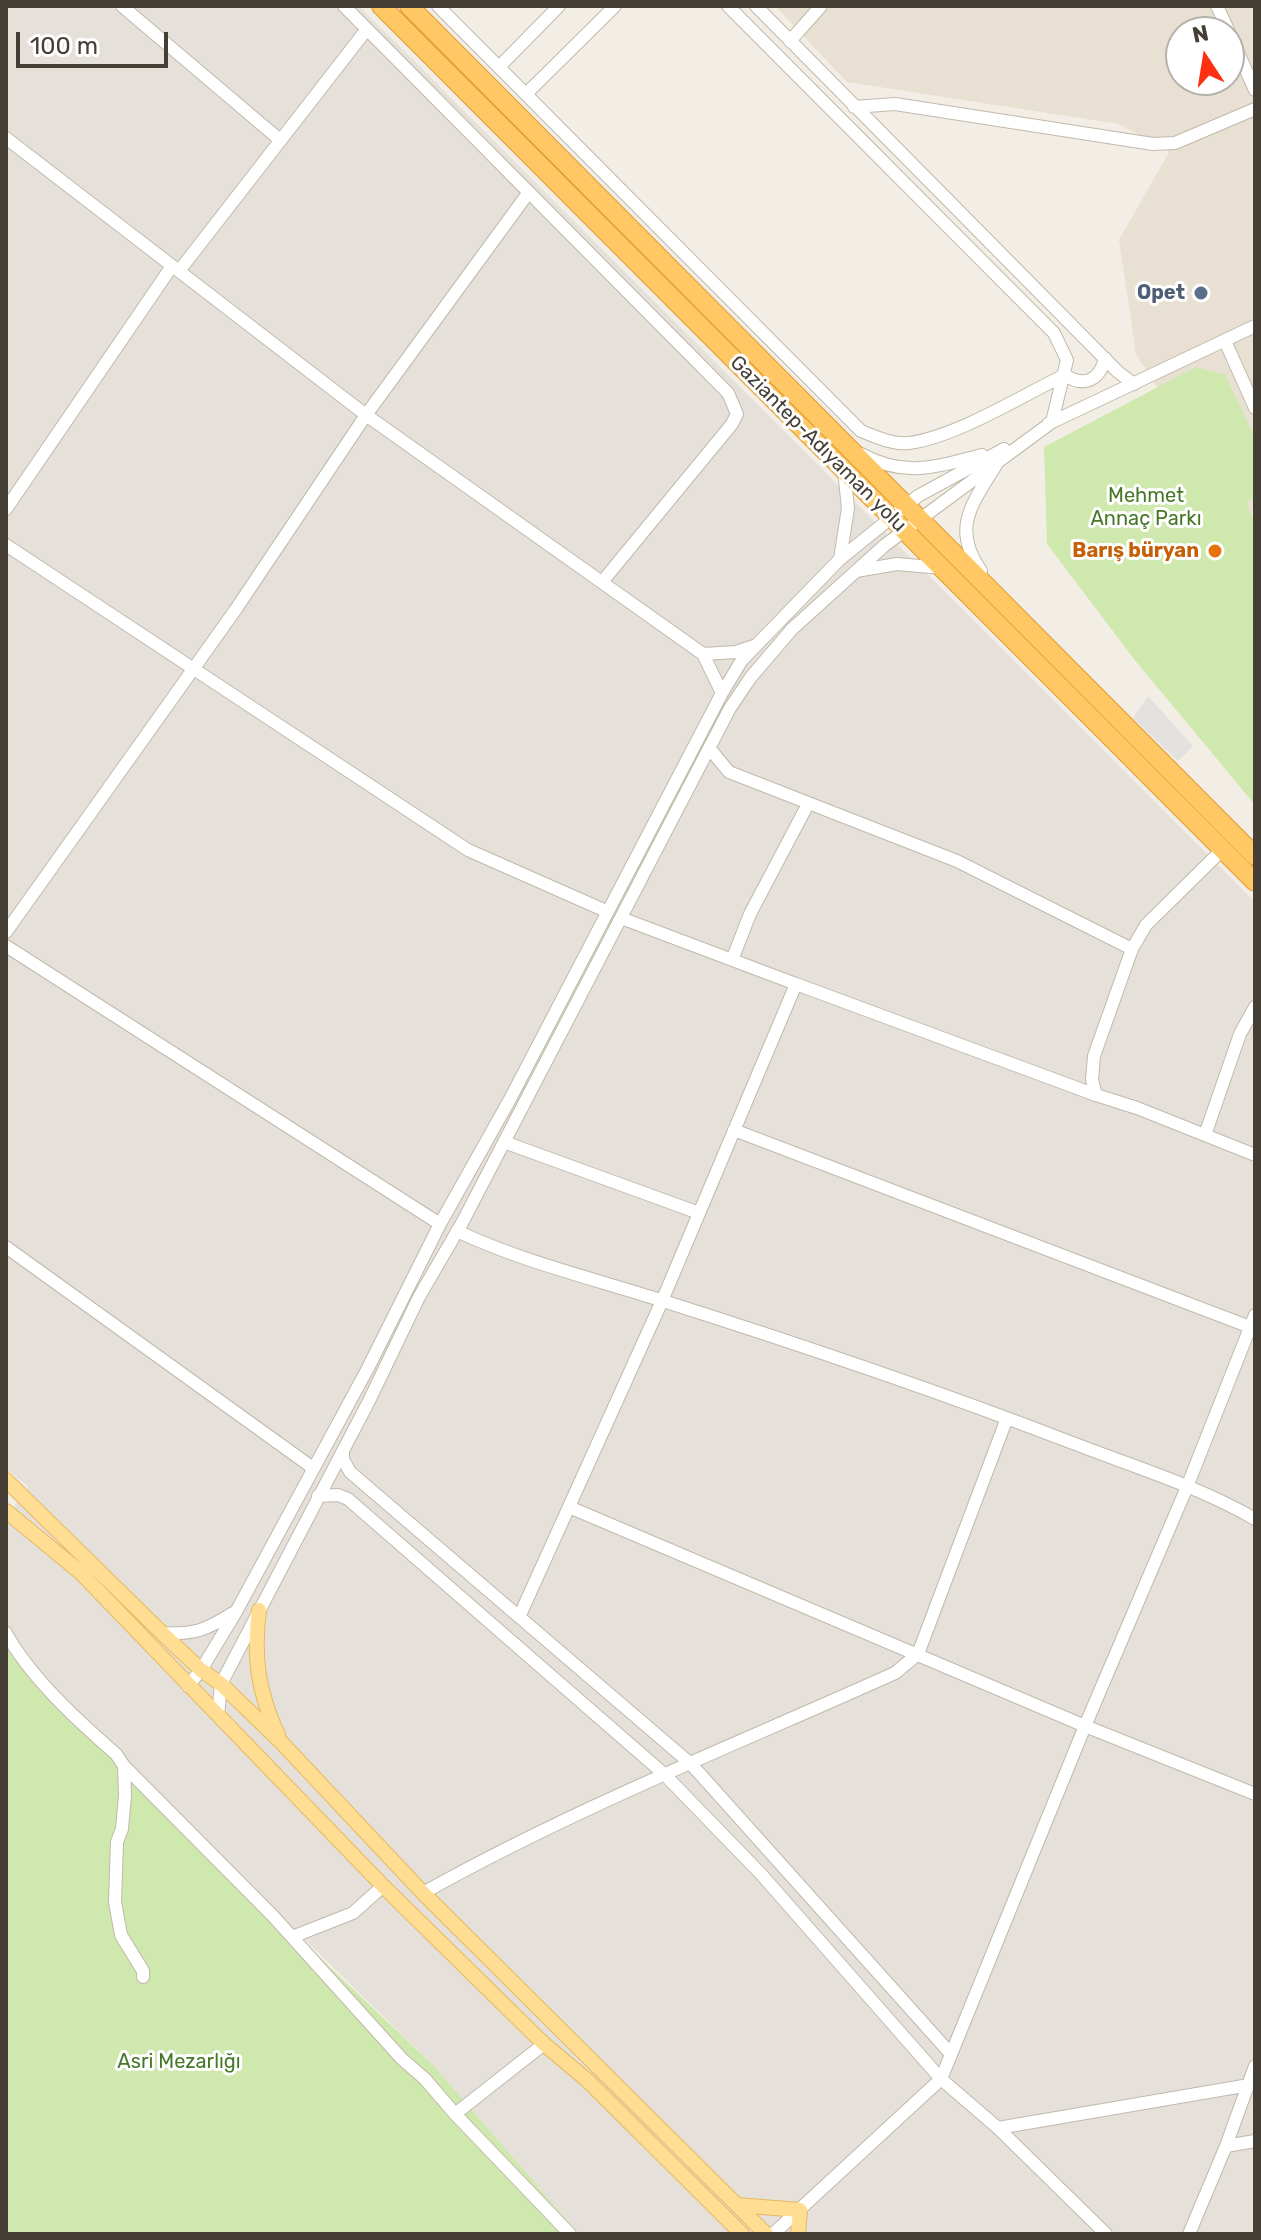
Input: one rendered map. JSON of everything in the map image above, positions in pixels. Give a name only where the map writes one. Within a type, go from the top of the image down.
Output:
[{"type":"highway","name":"Gaziantep-Adıyaman yolu","points":[[381,6],[844,471],[994,590],[1255,856]]},
{"type":"highway","name":"Gaziantep-Adıyaman yolu","points":[[409,6],[845,445],[942,568],[1255,882]]},
{"type":"main road","points":[[6,1480],[162,1633],[281,1742],[423,1893],[766,2234]]},
{"type":"main road","points":[[7,1516],[80,1572],[383,1886],[544,2044],[587,2080],[742,2234]]},
{"type":"main road","points":[[259,1610],[256,1664],[265,1706],[281,1742]]},
{"type":"main road","points":[[736,2205],[800,2210],[798,2234]]},
{"type":"street","points":[[122,6],[280,140]]},
{"type":"street","points":[[344,6],[728,393],[737,414],[732,424],[602,582]]},
{"type":"street","points":[[499,67],[559,6]]},
{"type":"street","points":[[728,6],[1054,333],[1067,360],[1052,422]]},
{"type":"street","points":[[756,6],[1134,384]]},
{"type":"street","points":[[790,41],[821,6]]},
{"type":"street","points":[[441,7],[861,431],[881,439],[906,443],[923,440],[959,427],[1065,375]]},
{"type":"street","points":[[526,94],[611,7]]},
{"type":"street","points":[[6,509],[176,269],[367,29]]},
{"type":"street","points":[[1245,68],[1255,90]]},
{"type":"street","points":[[854,107],[895,104],[1153,144],[1175,143],[1255,109]]},
{"type":"street","points":[[6,138],[366,415],[703,654],[722,693]]},
{"type":"street","points":[[6,932],[194,668],[366,415],[529,192]]},
{"type":"street","points":[[188,1686],[236,1612],[368,1368],[440,1224],[509,1101],[606,911],[742,660],[840,559],[1052,422],[1255,326]]},
{"type":"street","points":[[1225,341],[1255,408]]},
{"type":"street","points":[[1065,375],[1076,381],[1097,377],[1105,358]]},
{"type":"street","points":[[845,445],[879,464],[903,469],[1001,455]]},
{"type":"street","points":[[218,1716],[221,1684],[419,1297],[504,1142],[730,708],[773,650],[856,571],[905,518],[918,496],[1001,455]]},
{"type":"street","points":[[994,590],[967,551],[967,529],[969,511],[1001,455]]},
{"type":"street","points":[[840,559],[848,508],[844,471]]},
{"type":"street","points":[[6,545],[468,850],[606,911]]},
{"type":"street","points":[[856,571],[897,564],[942,568]]},
{"type":"street","points":[[703,654],[736,652],[757,644]]},
{"type":"street","points":[[710,749],[729,772],[957,861],[1132,949]]},
{"type":"street","points":[[732,960],[750,914],[808,804]]},
{"type":"street","points":[[1096,1095],[1092,1080],[1094,1056],[1132,949],[1146,925],[1222,850]]},
{"type":"street","points":[[621,918],[1255,1155]]},
{"type":"street","points":[[6,946],[440,1224]]},
{"type":"street","points":[[520,1615],[662,1301],[796,984]]},
{"type":"street","points":[[1205,1135],[1240,1034],[1255,1007]]},
{"type":"street","points":[[734,1130],[1253,1321],[941,2079],[773,2234]]},
{"type":"street","points":[[504,1142],[699,1213]]},
{"type":"street","points":[[457,1231],[489,1247],[662,1301],[1007,1418],[1187,1487],[1255,1519]]},
{"type":"street","points":[[6,1247],[313,1468]]},
{"type":"street","points":[[423,1893],[475,1864],[664,1774],[895,1673],[918,1654],[1007,1418]]},
{"type":"street","points":[[343,1450],[343,1459],[350,1472],[691,1764],[950,2053]]},
{"type":"street","points":[[318,1496],[338,1495],[348,1499],[664,1774],[761,1874],[941,2079],[998,2128],[1106,2234]]},
{"type":"street","points":[[569,1507],[1085,1726],[1255,1794]]},
{"type":"street","points":[[162,1633],[207,1630],[236,1612]]},
{"type":"street","points":[[6,1633],[35,1675],[116,1754],[124,1766],[292,1937],[402,2059],[425,2079],[570,2234]]},
{"type":"street","points":[[124,1766],[125,1795],[122,1829],[117,1842],[115,1902],[121,1935],[143,1971],[143,1977]]},
{"type":"street","points":[[292,1937],[353,1913],[383,1886]]},
{"type":"street","points":[[455,2114],[544,2044]]},
{"type":"street","points":[[1189,2234],[1251,2084],[1255,2066]]},
{"type":"street","points":[[998,2128],[1251,2084]]},
{"type":"street","points":[[1226,2146],[1255,2141]]},
{"type":"shaded area","points":[[6,6],[359,6],[1255,902],[1255,2234],[579,2234],[434,2066],[16,1657],[6,1636],[6,1531],[9,1514],[28,1486],[6,1469]]},
{"type":"shaded area","points":[[775,6],[1255,6],[1255,541],[1136,354],[1119,240],[1169,152],[1119,124],[847,82]]},
{"type":"shaded area","points":[[1148,696],[1193,746],[1178,761],[1133,718]]},
{"type":"green space","name":"Mehmet Annaç Parkı","points":[[1196,367],[1225,375],[1255,438],[1255,497],[1246,502],[1255,524],[1255,805],[1134,659],[1047,544],[1044,447]]},
{"type":"green space","name":"Asri Mezarlığı","points":[[6,1636],[117,1765],[434,2066],[579,2234],[6,2234]]},
{"type":"place","name":"Opet","points":[[1201,293]]},
{"type":"place","name":"Barış büryan","points":[[1215,551]]}]
